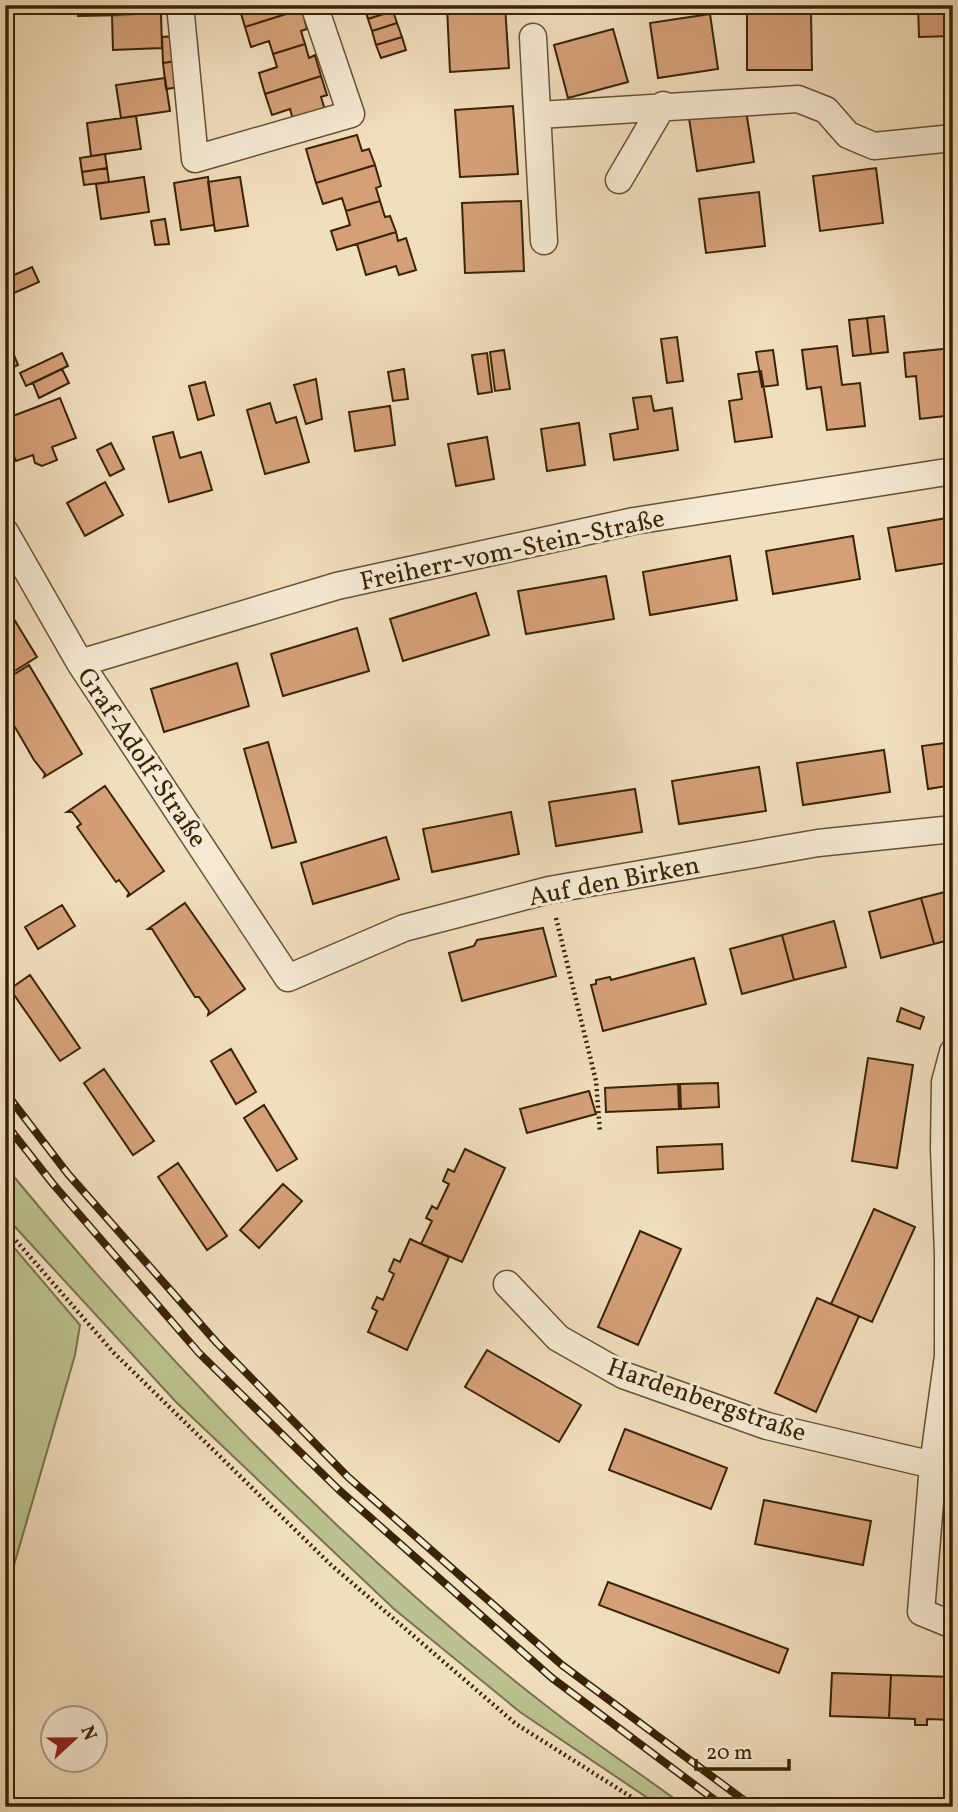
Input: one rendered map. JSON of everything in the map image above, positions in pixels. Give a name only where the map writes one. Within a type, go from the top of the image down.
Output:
[{"type":"street","points":[[180,5],[195,159],[351,114],[314,5]]},
{"type":"street","points":[[533,37],[544,241]]},
{"type":"street","points":[[539,115],[663,105],[798,99],[826,110],[848,135],[874,146],[953,138]]},
{"type":"street","points":[[619,180],[663,105]]},
{"type":"street","name":"Freiherr-vom-Stein-Straße","points":[[80,663],[337,586],[634,521],[953,471]]},
{"type":"street","name":"Graf-Adolf-Straße","points":[[5,532],[80,663],[288,978]]},
{"type":"street","name":"Auf den Birken","points":[[288,978],[404,928],[549,890],[818,843],[953,829]]},
{"type":"street","points":[[953,1052],[945,1082],[944,1122],[948,1356],[933,1465],[921,1612],[953,1625]]},
{"type":"street","name":"Hardenbergstraße","points":[[507,1284],[558,1338],[623,1376],[767,1426],[933,1465]]},
{"type":"path","points":[[549,890],[596,1081],[600,1132]]},
{"type":"path","points":[[5,1228],[113,1352],[330,1564],[516,1724],[647,1807]]},
{"type":"green space","points":[[5,1166],[67,1240],[196,1384],[334,1522],[478,1651],[569,1723],[686,1807],[661,1807],[520,1712],[394,1609],[176,1402],[5,1216]]},
{"type":"green space","points":[[5,1237],[80,1325],[75,1355],[5,1596]]},
{"type":"building","points":[[77,5],[127,5],[127,15],[78,16]]},
{"type":"building","points":[[300,5],[302,9],[245,27],[239,7]]},
{"type":"building","points":[[392,5],[393,11],[368,19],[364,6]]},
{"type":"building","points":[[505,5],[509,68],[450,72],[447,7]]},
{"type":"building","points":[[918,5],[953,5],[953,36],[919,37]]},
{"type":"building","points":[[302,9],[307,29],[301,31],[305,44],[273,54],[269,41],[251,47],[245,27]]},
{"type":"building","points":[[393,11],[397,23],[372,31],[368,19]]},
{"type":"building","points":[[747,11],[811,11],[812,70],[747,70]]},
{"type":"building","points":[[161,13],[162,48],[113,50],[112,15]]},
{"type":"building","points":[[710,14],[718,69],[658,78],[650,23]]},
{"type":"building","points":[[397,23],[402,37],[376,45],[372,31]]},
{"type":"building","points":[[613,29],[628,82],[568,98],[554,45]]},
{"type":"building","points":[[176,36],[176,61],[163,63],[162,37]]},
{"type":"building","points":[[402,37],[406,50],[381,58],[376,45]]},
{"type":"building","points":[[305,44],[309,58],[315,55],[321,76],[265,94],[259,73],[277,67],[273,54]]},
{"type":"building","points":[[176,61],[180,87],[166,89],[163,63]]},
{"type":"building","points":[[947,61],[953,61],[953,86],[947,86]]},
{"type":"building","points":[[321,76],[327,95],[321,97],[326,113],[294,123],[290,109],[272,115],[265,94]]},
{"type":"building","points":[[165,78],[170,111],[121,118],[116,85]]},
{"type":"building","points":[[513,106],[518,174],[460,177],[455,110]]},
{"type":"building","points":[[746,110],[754,162],[697,171],[689,118]]},
{"type":"building","points":[[136,116],[141,149],[91,156],[87,123]]},
{"type":"building","points":[[357,135],[362,151],[369,149],[375,165],[316,183],[306,149]]},
{"type":"building","points":[[105,154],[107,168],[82,172],[80,158]]},
{"type":"building","points":[[375,165],[381,186],[376,188],[380,201],[346,211],[342,198],[323,204],[316,183]]},
{"type":"building","points":[[107,168],[109,182],[84,185],[82,172]]},
{"type":"building","points":[[876,168],[883,223],[820,231],[813,176]]},
{"type":"building","points":[[144,177],[149,212],[101,219],[96,184]]},
{"type":"building","points":[[208,177],[214,225],[181,230],[174,183]]},
{"type":"building","points":[[240,177],[248,226],[215,231],[208,182]]},
{"type":"building","points":[[759,192],[765,246],[706,253],[699,199]]},
{"type":"building","points":[[380,201],[385,217],[390,216],[396,232],[337,250],[331,231],[350,225],[346,211]]},
{"type":"building","points":[[521,201],[524,271],[465,273],[462,203]]},
{"type":"building","points":[[165,219],[169,244],[155,245],[151,221]]},
{"type":"building","points":[[396,232],[398,241],[406,238],[416,270],[399,275],[396,266],[366,275],[357,244]]},
{"type":"building","points":[[32,267],[39,282],[5,297],[5,279]]},
{"type":"building","points":[[884,316],[888,352],[871,354],[867,318]]},
{"type":"building","points":[[867,318],[871,354],[853,356],[849,320]]},
{"type":"building","points":[[5,333],[18,365],[5,371]]},
{"type":"building","points":[[677,337],[683,381],[667,383],[661,339]]},
{"type":"building","points":[[837,346],[842,385],[860,383],[865,426],[827,430],[821,387],[807,389],[802,350]]},
{"type":"building","points":[[952,348],[953,415],[920,419],[916,376],[906,377],[904,353]]},
{"type":"building","points":[[504,350],[510,389],[495,391],[490,352]]},
{"type":"building","points":[[773,350],[778,385],[762,387],[756,352]]},
{"type":"building","points":[[62,353],[68,366],[26,386],[20,373]]},
{"type":"building","points":[[487,353],[492,392],[478,394],[472,355]]},
{"type":"building","points":[[62,369],[69,383],[39,398],[33,383]]},
{"type":"building","points":[[404,369],[408,399],[393,401],[388,372]]},
{"type":"building","points":[[761,371],[772,437],[735,442],[729,401],[742,399],[738,374]]},
{"type":"building","points":[[316,379],[322,419],[306,424],[294,385]]},
{"type":"building","points":[[205,382],[214,415],[198,420],[189,386]]},
{"type":"building","points":[[651,396],[654,411],[672,408],[678,450],[614,460],[610,434],[638,429],[633,398]]},
{"type":"building","points":[[60,398],[76,438],[52,447],[57,460],[42,466],[35,463],[33,455],[16,461],[5,433],[5,419]]},
{"type":"building","points":[[270,403],[276,423],[296,417],[309,462],[265,474],[247,410]]},
{"type":"building","points":[[390,406],[395,445],[355,451],[349,412]]},
{"type":"building","points":[[579,423],[585,465],[547,471],[541,429]]},
{"type":"building","points":[[173,432],[180,458],[201,452],[212,490],[169,502],[153,437]]},
{"type":"building","points":[[487,437],[494,479],[456,486],[448,444]]},
{"type":"building","points":[[111,443],[124,469],[110,476],[97,450]]},
{"type":"building","points":[[105,482],[123,515],[85,536],[67,503]]},
{"type":"building","points":[[953,517],[953,562],[896,571],[888,528]]},
{"type":"building","points":[[853,536],[860,579],[773,594],[766,551]]},
{"type":"building","points":[[730,556],[737,600],[650,615],[643,572]]},
{"type":"building","points":[[606,576],[614,619],[526,634],[518,591]]},
{"type":"building","points":[[476,593],[489,635],[403,661],[390,619]]},
{"type":"building","points":[[9,611],[37,657],[5,677],[5,613]]},
{"type":"building","points":[[357,628],[369,671],[283,696],[271,654]]},
{"type":"building","points":[[237,663],[249,706],[164,732],[151,689]]},
{"type":"building","points":[[29,665],[82,754],[44,777],[45,774],[5,710],[5,680]]},
{"type":"building","points":[[268,742],[296,842],[272,848],[244,749]]},
{"type":"building","points":[[953,742],[953,785],[928,789],[922,746]]},
{"type":"building","points":[[884,750],[890,792],[803,805],[797,763]]},
{"type":"building","points":[[759,767],[766,811],[679,824],[672,781]]},
{"type":"building","points":[[105,786],[164,871],[127,897],[129,893],[119,880],[116,882],[77,827],[81,824],[72,812],[67,812]]},
{"type":"building","points":[[635,789],[642,832],[556,846],[549,802]]},
{"type":"building","points":[[511,812],[519,854],[432,872],[423,829]]},
{"type":"building","points":[[386,837],[399,879],[313,904],[301,863]]},
{"type":"building","points":[[953,890],[953,939],[934,944],[921,898]]},
{"type":"building","points":[[921,898],[934,944],[881,958],[869,912]]},
{"type":"building","points":[[185,903],[245,989],[208,1015],[209,1011],[199,997],[195,997],[152,929],[148,929]]},
{"type":"building","points":[[62,905],[75,926],[38,949],[25,927]]},
{"type":"building","points":[[834,921],[846,967],[794,980],[782,935]]},
{"type":"building","points":[[543,928],[556,976],[462,1001],[449,953],[474,946],[477,940]]},
{"type":"building","points":[[782,935],[794,980],[742,994],[730,949]]},
{"type":"building","points":[[694,958],[706,1004],[603,1031],[591,985],[596,984],[596,980],[610,977],[611,980]]},
{"type":"building","points":[[30,975],[80,1048],[60,1061],[10,989]]},
{"type":"building","points":[[901,1008],[924,1017],[920,1029],[897,1021]]},
{"type":"building","points":[[231,1049],[256,1092],[236,1104],[211,1061]]},
{"type":"building","points":[[868,1058],[913,1065],[897,1168],[852,1161]]},
{"type":"building","points":[[104,1069],[154,1141],[133,1155],[84,1083]]},
{"type":"building","points":[[718,1083],[719,1107],[681,1109],[680,1084]]},
{"type":"building","points":[[678,1084],[679,1109],[606,1112],[605,1088]]},
{"type":"building","points":[[589,1091],[596,1114],[527,1133],[520,1109]]},
{"type":"building","points":[[264,1105],[297,1159],[277,1171],[244,1118]]},
{"type":"building","points":[[722,1144],[723,1169],[658,1173],[657,1147]]},
{"type":"building","points":[[465,1149],[505,1168],[462,1262],[421,1244],[432,1221],[426,1218],[432,1206],[437,1209],[449,1184],[443,1181],[448,1169],[454,1172]]},
{"type":"building","points":[[178,1163],[227,1236],[207,1250],[158,1177]]},
{"type":"building","points":[[283,1184],[302,1201],[259,1248],[240,1230]]},
{"type":"building","points":[[874,1209],[915,1227],[872,1322],[831,1304]]},
{"type":"building","points":[[640,1231],[681,1249],[638,1345],[598,1327]]},
{"type":"building","points":[[410,1239],[449,1257],[407,1350],[368,1332],[377,1311],[372,1308],[377,1297],[383,1300],[394,1274],[389,1271],[394,1259],[400,1262]]},
{"type":"building","points":[[817,1298],[859,1316],[816,1412],[775,1393]]},
{"type":"building","points":[[487,1350],[581,1405],[559,1442],[465,1387]]},
{"type":"building","points":[[625,1429],[727,1468],[711,1509],[609,1470]]},
{"type":"building","points":[[764,1500],[871,1521],[863,1565],[755,1544]]},
{"type":"building","points":[[608,1582],[788,1649],[779,1673],[599,1605]]},
{"type":"building","points":[[832,1673],[891,1675],[889,1718],[830,1716]]},
{"type":"building","points":[[891,1675],[953,1677],[953,1720],[927,1719],[927,1725],[915,1725],[915,1719],[889,1718]]},
{"type":"railway","points":[[5,1092],[68,1174],[217,1343],[348,1477],[562,1665],[753,1807]]},
{"type":"railway","points":[[5,1123],[53,1184],[199,1353],[339,1490],[552,1678],[724,1807]]}]
